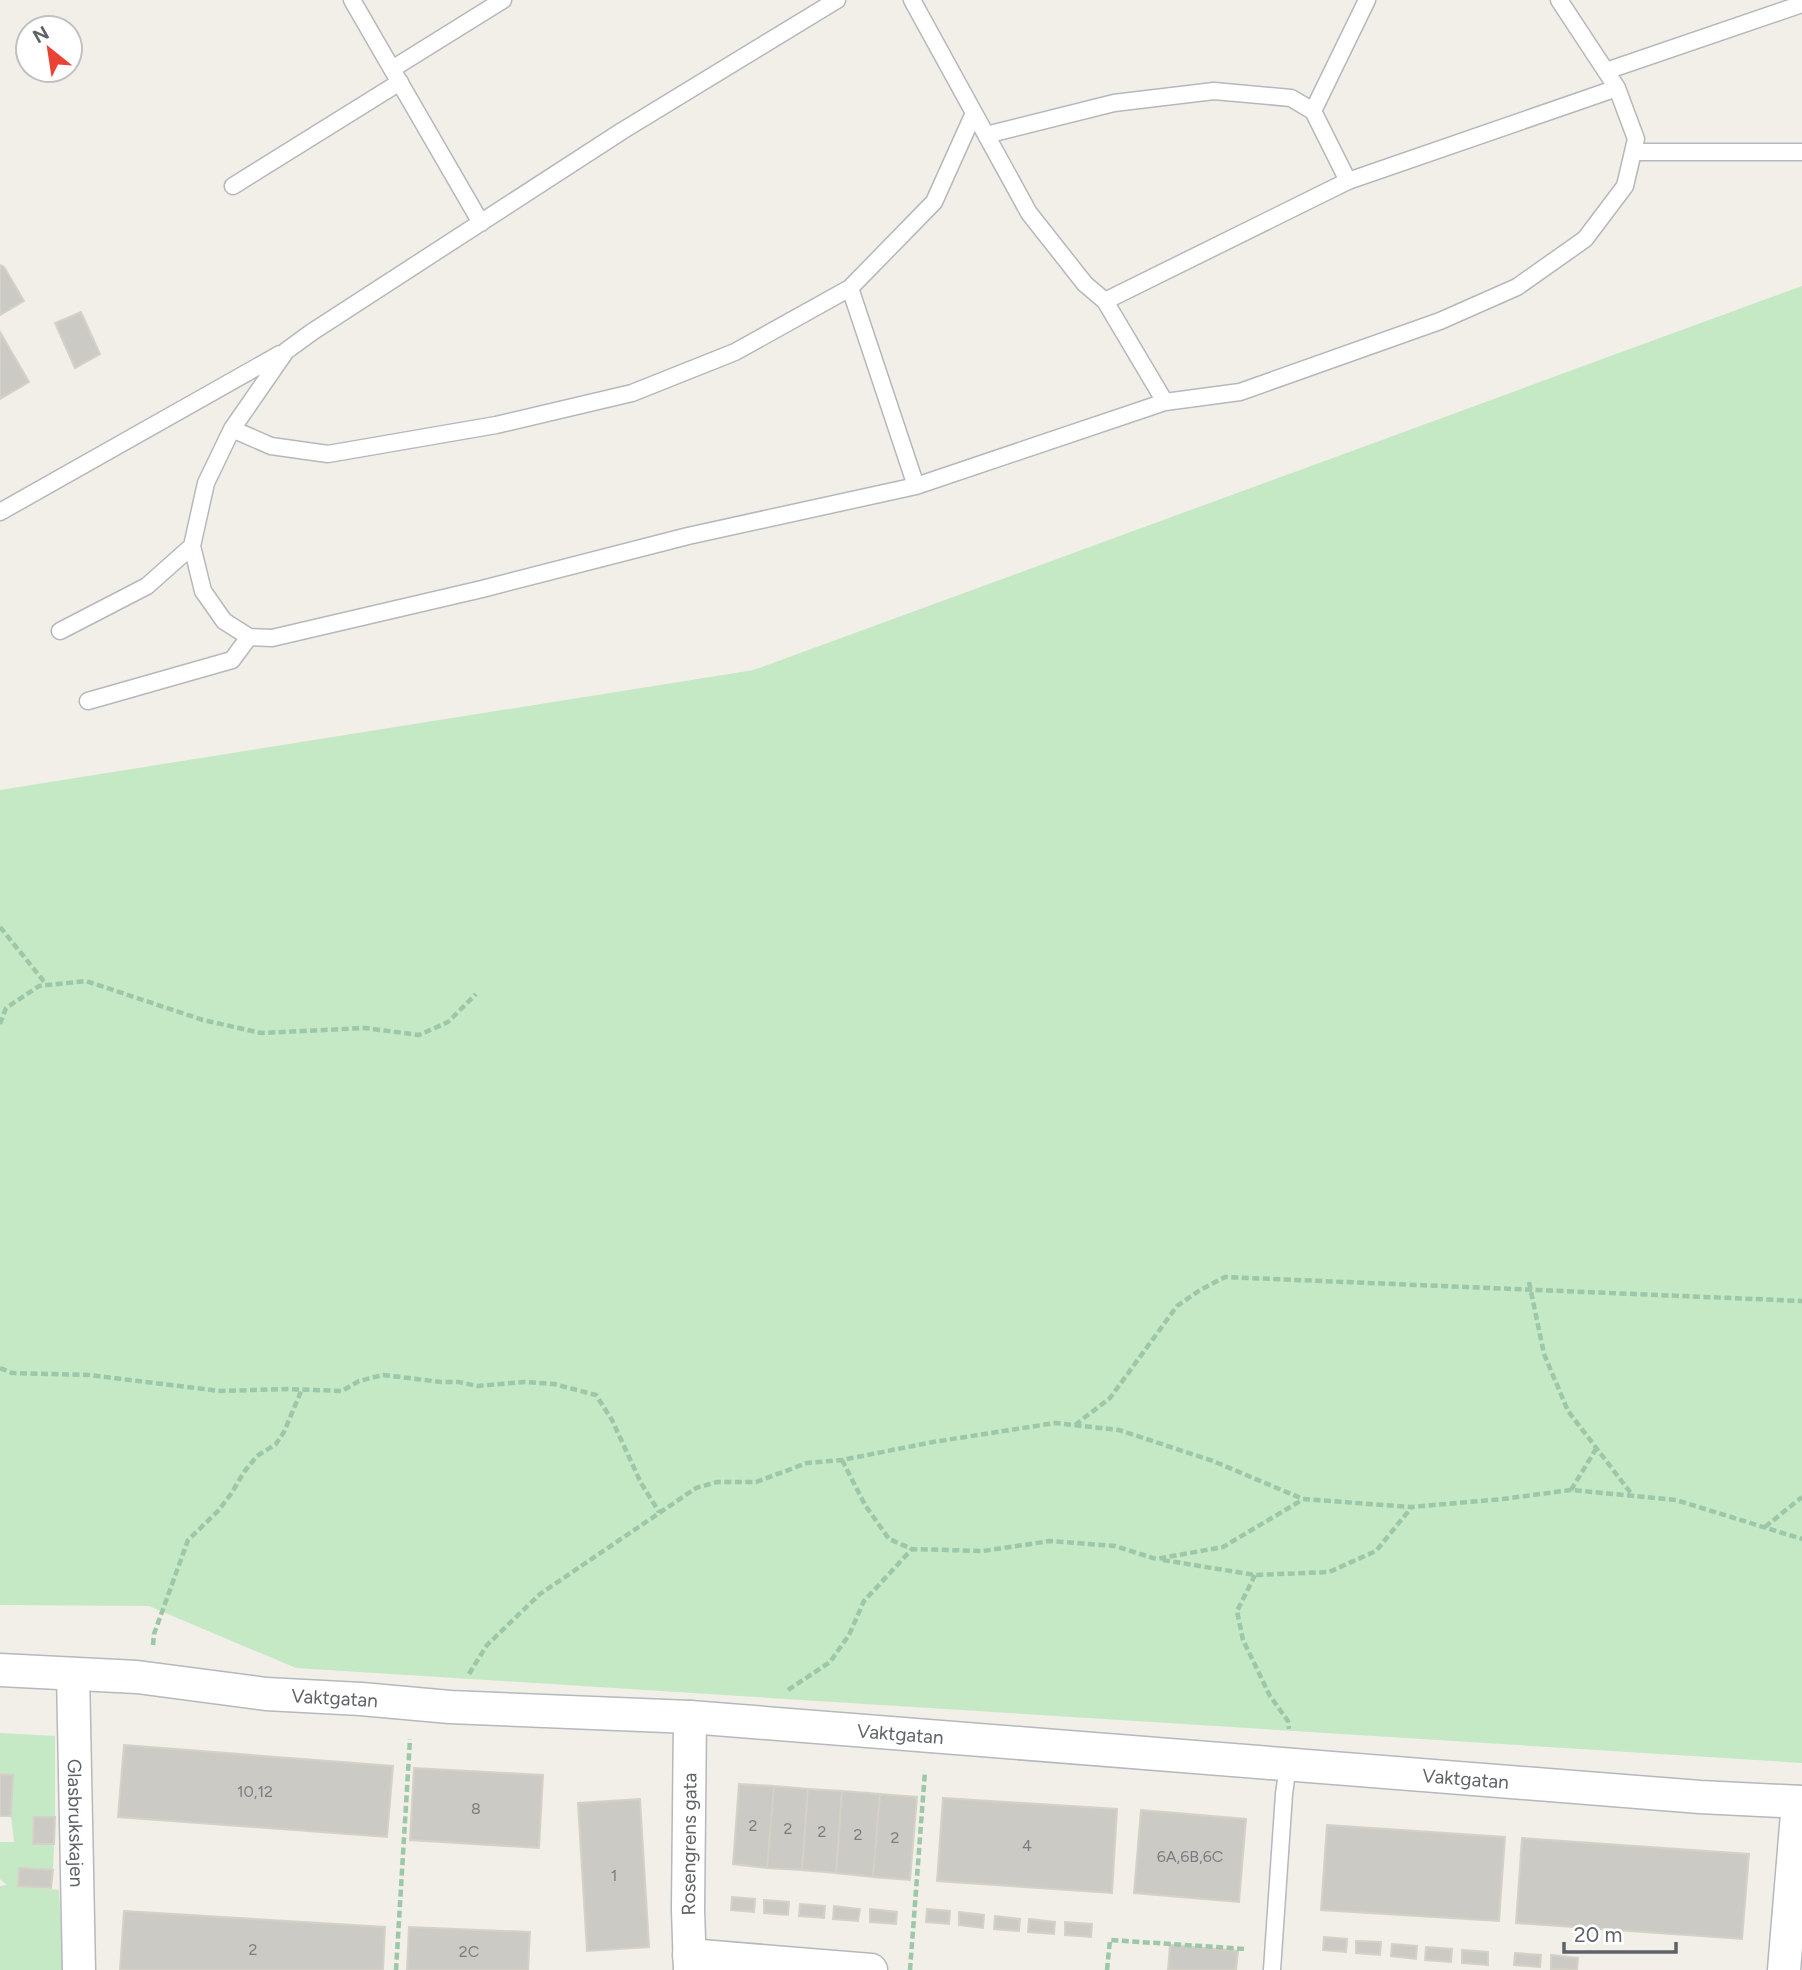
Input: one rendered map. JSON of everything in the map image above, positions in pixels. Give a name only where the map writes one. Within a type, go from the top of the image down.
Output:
[{"type":"street","name":"Vaktgatan","points":[[0,1670],[148,1679],[267,1694],[450,1707],[690,1717],[1700,1797],[1800,1802]]},
{"type":"street","name":"Glasbrukskajen","points":[[74,1674],[79,1970]]},
{"type":"street","name":"Rosengrens gata","points":[[690,1717],[690,1963]]},
{"type":"street","points":[[1784,1970],[1800,1802]]},
{"type":"street","points":[[690,1963],[871,1970]]},
{"type":"lane","points":[[352,0],[481,223]]},
{"type":"lane","points":[[233,186],[503,0]]},
{"type":"lane","points":[[0,512],[285,351],[622,131],[837,0]]},
{"type":"lane","points":[[912,0],[1029,213],[1085,284],[1105,301],[1165,402]]},
{"type":"lane","points":[[1313,111],[1367,0]]},
{"type":"lane","points":[[285,351],[232,429],[206,483],[192,546],[203,591],[224,621],[249,636],[272,638],[323,627],[688,536],[916,486],[1165,402],[1240,391],[1440,321],[1517,287],[1584,239],[1625,186],[1636,139],[1617,88],[1559,0]]},
{"type":"lane","points":[[1606,71],[1802,4]]},
{"type":"lane","points":[[1105,301],[1348,181],[1617,88]]},
{"type":"lane","points":[[986,135],[1114,103],[1214,91],[1291,98],[1313,111],[1348,181]]},
{"type":"lane","points":[[232,429],[271,446],[328,454],[496,425],[632,393],[735,352],[850,288],[934,202],[974,113]]},
{"type":"lane","points":[[1633,152],[1802,152]]},
{"type":"lane","points":[[850,288],[916,486]]},
{"type":"lane","points":[[60,631],[147,586],[192,546]]},
{"type":"lane","points":[[88,701],[232,660],[249,636]]},
{"type":"lane","points":[[1272,1970],[1288,1765]]},
{"type":"path","points":[[0,927],[47,985]]},
{"type":"path","points":[[0,1024],[6,1008],[39,986],[86,981],[202,1020],[261,1033],[365,1028],[419,1035],[448,1022],[476,994]]},
{"type":"path","points":[[1075,1425],[1110,1398],[1177,1306],[1225,1277],[1802,1301]]},
{"type":"path","points":[[1529,1282],[1544,1354],[1568,1411],[1633,1496]]},
{"type":"path","points":[[0,1368],[12,1373],[89,1375],[219,1391],[342,1391],[359,1381],[383,1375],[477,1386],[524,1382],[554,1384],[596,1395],[612,1420],[641,1483],[659,1512]]},
{"type":"path","points":[[148,1679],[154,1634],[188,1541],[218,1511],[257,1456],[275,1444],[284,1432],[302,1389]]},
{"type":"path","points":[[396,1970],[410,1731],[450,1707],[487,1645],[540,1594],[696,1488],[717,1482],[756,1482],[807,1464],[1055,1423],[1119,1430],[1213,1461],[1303,1499],[1411,1507],[1571,1490],[1676,1500],[1802,1539]]},
{"type":"path","points":[[1571,1490],[1597,1449]]},
{"type":"path","points":[[842,1460],[865,1505],[889,1539],[912,1549],[983,1551],[1050,1541],[1115,1546],[1156,1559],[1255,1575],[1329,1572],[1376,1551],[1411,1507]]},
{"type":"path","points":[[1765,1528],[1802,1497]]},
{"type":"path","points":[[1156,1559],[1223,1547],[1303,1499]]},
{"type":"path","points":[[759,1723],[791,1686],[830,1662],[849,1635],[864,1601],[912,1549]]},
{"type":"path","points":[[1255,1575],[1237,1611],[1243,1640],[1270,1696],[1288,1720],[1293,1746],[1288,1765]]},
{"type":"path","points":[[910,1970],[925,1770]]},
{"type":"path","points":[[1107,1970],[1110,1940],[1273,1951]]},
{"type":"green space","points":[[1802,286],[1802,1763],[296,1668],[149,1606],[0,1605],[0,790],[754,670]]},
{"type":"green space","points":[[0,1733],[55,1736],[55,1817],[34,1817],[33,1843],[54,1844],[53,1870],[19,1868],[18,1886],[59,1890],[63,1970],[0,1970],[0,1886],[7,1885],[0,1879],[0,1842],[14,1842],[11,1816],[13,1775],[0,1774]]},
{"type":"building","points":[[0,265],[4,267],[24,301],[0,315]]},
{"type":"building","points":[[81,312],[100,354],[75,368],[55,323]]},
{"type":"building","points":[[0,332],[29,382],[0,399]]},
{"type":"building","points":[[124,1745],[393,1766],[387,1837],[118,1817]]},
{"type":"building","points":[[414,1768],[543,1775],[539,1848],[410,1840]]},
{"type":"building","points":[[0,1774],[13,1775],[11,1816],[0,1816]]},
{"type":"building","points":[[739,1784],[774,1786],[767,1868],[733,1864]]},
{"type":"building","points":[[774,1786],[808,1789],[802,1870],[767,1868]]},
{"type":"building","points":[[808,1789],[842,1791],[836,1873],[802,1870]]},
{"type":"building","points":[[842,1791],[880,1794],[873,1877],[836,1873]]},
{"type":"building","points":[[880,1794],[917,1797],[910,1880],[873,1877]]},
{"type":"building","points":[[943,1798],[1117,1809],[1112,1893],[937,1881]]},
{"type":"building","points":[[640,1799],[649,1947],[587,1951],[578,1803]]},
{"type":"building","points":[[1141,1810],[1246,1819],[1239,1902],[1134,1893]]},
{"type":"building","points":[[34,1817],[55,1817],[54,1844],[33,1844]]},
{"type":"building","points":[[1327,1825],[1505,1837],[1499,1921],[1321,1910]]},
{"type":"building","points":[[1522,1838],[1749,1854],[1742,1939],[1516,1923]]},
{"type":"building","points":[[19,1868],[53,1870],[51,1888],[18,1886]]},
{"type":"building","points":[[732,1897],[755,1899],[754,1912],[731,1910]]},
{"type":"building","points":[[764,1900],[789,1902],[788,1915],[764,1913]]},
{"type":"building","points":[[800,1904],[825,1906],[824,1918],[799,1916]]},
{"type":"building","points":[[834,1906],[860,1909],[858,1921],[833,1919]]},
{"type":"building","points":[[870,1909],[897,1912],[896,1924],[870,1922]]},
{"type":"building","points":[[927,1909],[950,1911],[949,1924],[926,1922]]},
{"type":"building","points":[[124,1911],[385,1927],[383,1970],[120,1970]]},
{"type":"building","points":[[959,1912],[984,1915],[983,1928],[959,1925]]},
{"type":"building","points":[[995,1916],[1020,1919],[1019,1931],[994,1929]]},
{"type":"building","points":[[1029,1919],[1055,1922],[1054,1934],[1028,1932]]},
{"type":"building","points":[[1065,1922],[1092,1924],[1091,1937],[1065,1935]]},
{"type":"building","points":[[409,1927],[530,1932],[528,1970],[407,1970]]},
{"type":"building","points":[[1324,1937],[1347,1939],[1346,1952],[1323,1950]]},
{"type":"building","points":[[1356,1941],[1381,1942],[1380,1955],[1356,1953]]},
{"type":"building","points":[[1392,1944],[1417,1946],[1416,1959],[1391,1956]]},
{"type":"building","points":[[1170,1945],[1238,1951],[1236,1970],[1168,1970]]},
{"type":"building","points":[[1426,1947],[1452,1949],[1451,1962],[1425,1960]]},
{"type":"building","points":[[1462,1950],[1488,1952],[1488,1965],[1462,1963]]},
{"type":"building","points":[[1515,1953],[1541,1955],[1540,1967],[1514,1965]]},
{"type":"building","points":[[1551,1955],[1578,1958],[1577,1970],[1551,1969]]}]
